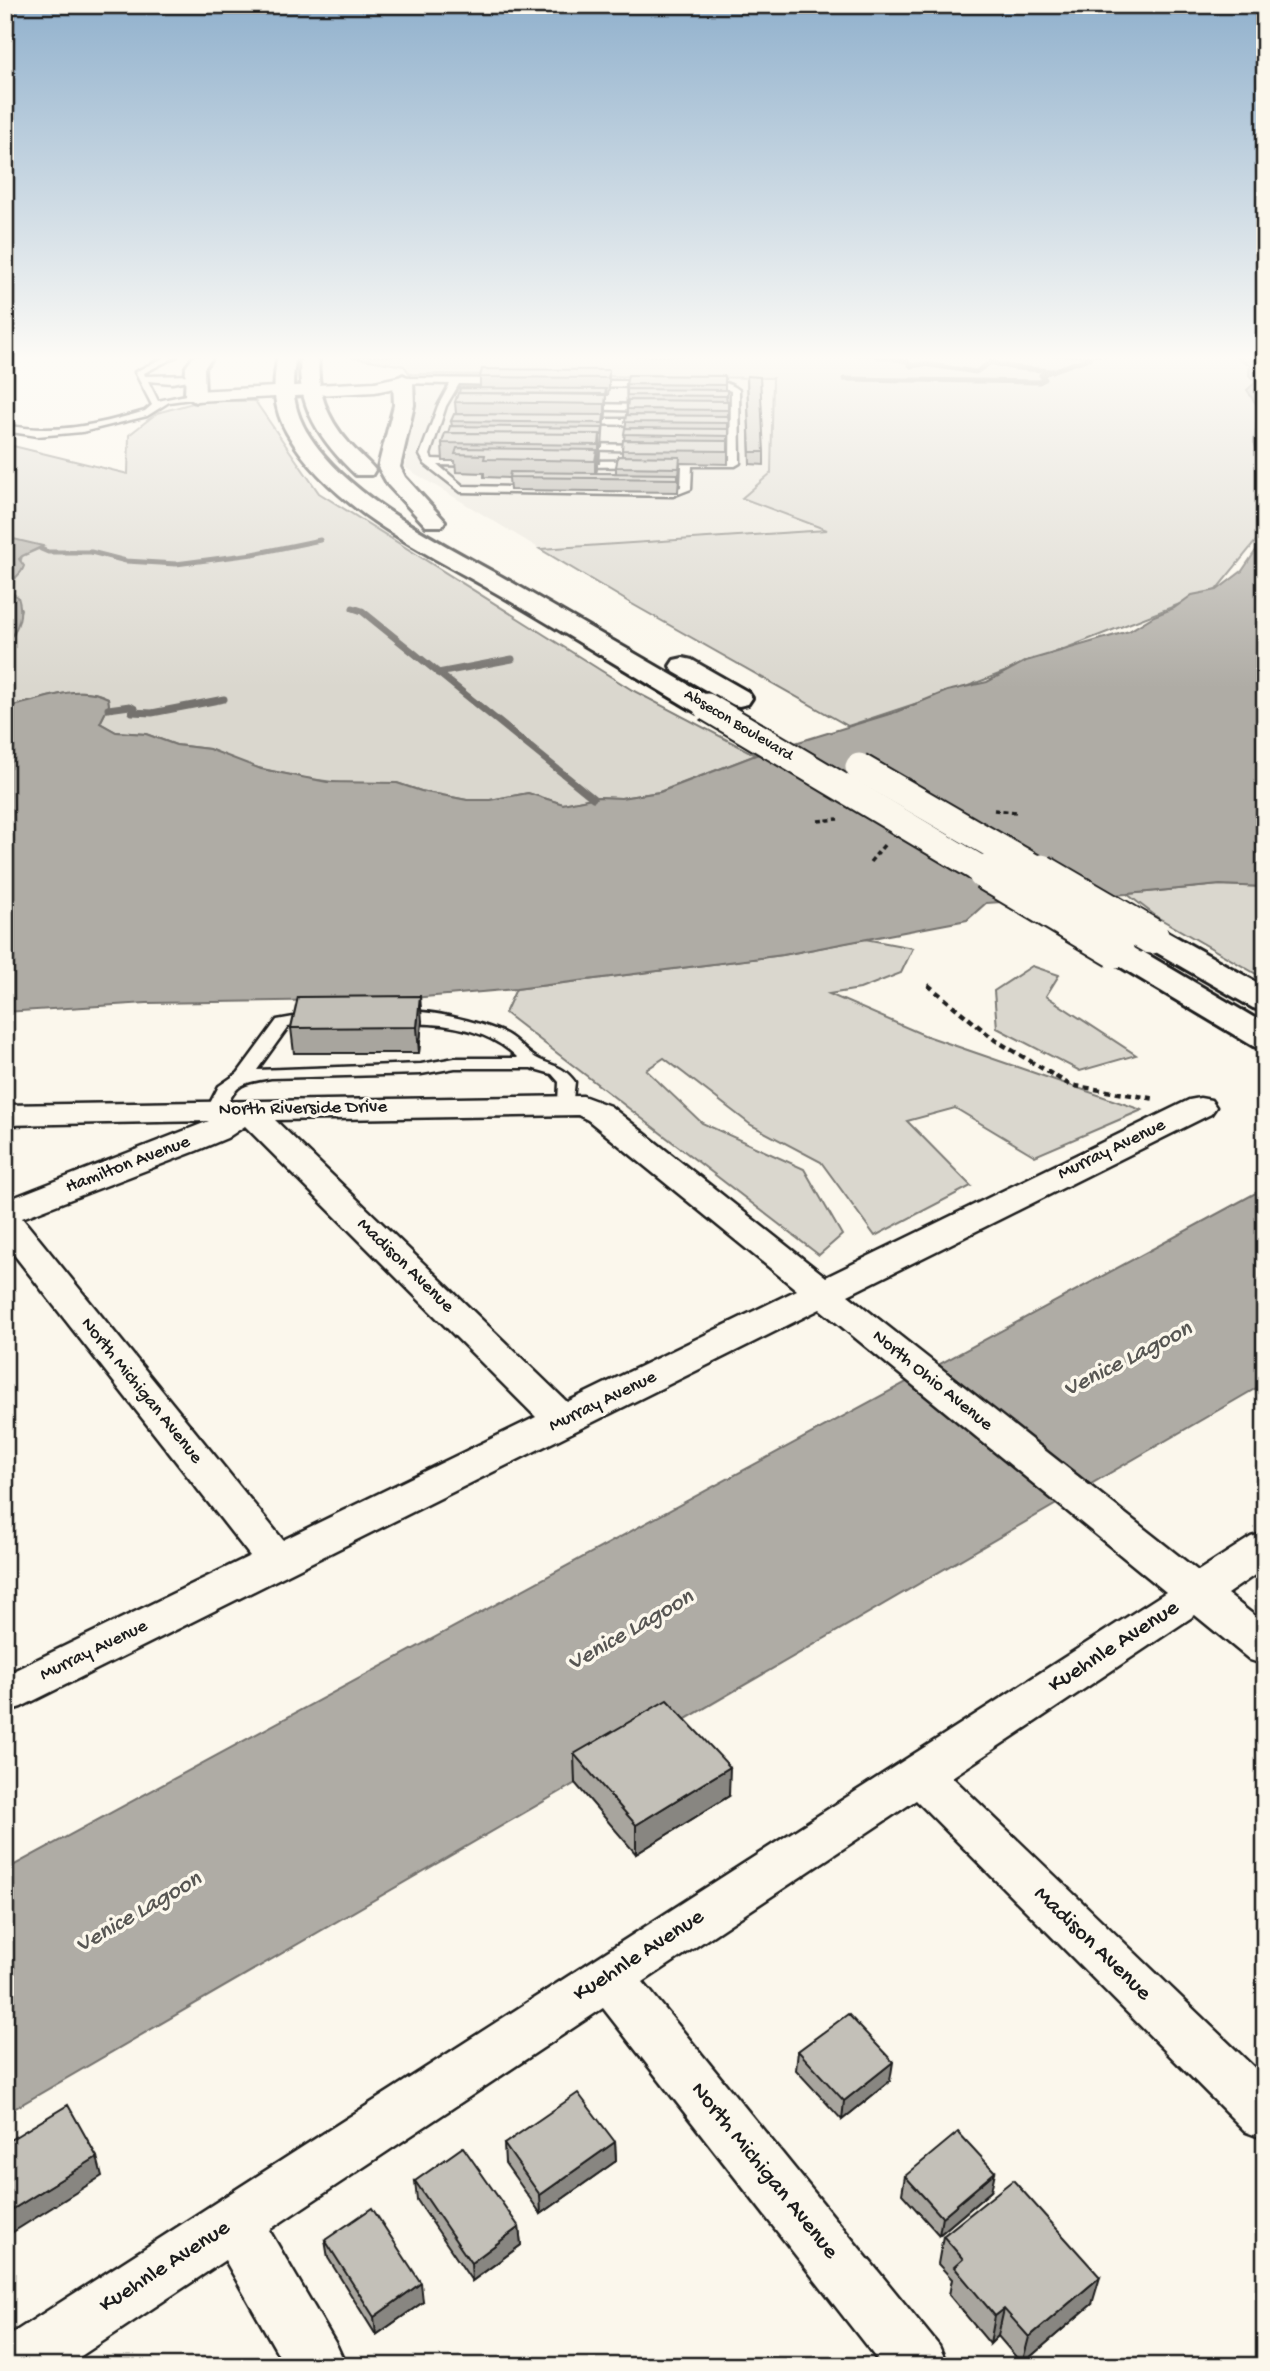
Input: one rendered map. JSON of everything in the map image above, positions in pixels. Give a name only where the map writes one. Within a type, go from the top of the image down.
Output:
[{"type":"highway","name":"Absecon Boulevard","points":[[326,467],[366,503],[1265,1039]]},
{"type":"highway","name":"Absecon Boulevard","points":[[359,467],[434,521],[1265,1001]]},
{"type":"highway","points":[[389,467],[396,480],[434,521]]},
{"type":"street","name":"North Riverside Drive","points":[[5,1115],[235,1099],[566,1103],[583,1105],[599,1113]]},
{"type":"street","name":"Hamilton Avenue","points":[[5,1213],[216,1131],[235,1099]]},
{"type":"street","name":"Madison Avenue","points":[[235,1099],[563,1421]]},
{"type":"street","name":"Murray Avenue","points":[[5,1695],[1200,1107]]},
{"type":"street","name":"North Ohio Avenue","points":[[599,1113],[1265,1648]]},
{"type":"street","name":"North Michigan Avenue","points":[[5,1220],[277,1561]]},
{"type":"street","name":"Kuehnle Avenue","points":[[14,2366],[1265,1548]]},
{"type":"street","name":"Madison Avenue","points":[[919,1774],[1265,2114]]},
{"type":"street","name":"North Michigan Avenue","points":[[608,1976],[919,2366]]},
{"type":"street","points":[[234,2222],[317,2366]]},
{"type":"lane","points":[[433,467],[446,478],[687,482],[687,467]]},
{"type":"lane","points":[[591,467],[641,467]]},
{"type":"lane","points":[[390,1018],[430,1017],[473,1027],[511,1044],[532,1063]]},
{"type":"lane","points":[[235,1099],[283,1023],[298,1019],[337,1018]]},
{"type":"lane","points":[[235,1099],[271,1073],[421,1069],[455,1063],[532,1063],[558,1071],[566,1082],[566,1103]]},
{"type":"path","points":[[928,985],[995,1040],[1070,1085],[1200,1107]]},
{"type":"shaded area","points":[[5,467],[98,467],[128,474],[128,467],[301,467],[319,493],[632,690],[756,755],[659,792],[621,798],[597,797],[563,804],[528,793],[490,800],[467,800],[421,791],[397,783],[354,785],[304,778],[245,765],[209,749],[176,745],[146,734],[116,732],[100,723],[109,705],[108,698],[96,693],[70,692],[5,707],[5,641],[14,634],[21,609],[7,582],[16,578],[22,556],[41,548],[5,537]]},
{"type":"shaded area","points":[[771,467],[771,473],[829,530],[540,549],[406,468]]},
{"type":"shaded area","points":[[771,467],[1264,467],[1265,530],[1216,590],[963,688],[848,726],[540,549],[827,530],[742,498],[771,473]]},
{"type":"shaded area","points":[[1220,885],[1265,887],[1265,979],[1157,917],[1127,894]]},
{"type":"shaded area","points":[[865,939],[913,948],[901,973],[860,989],[829,994],[924,1035],[1142,1110],[1035,1156],[955,1108],[907,1121],[971,1186],[875,1236],[821,1162],[751,1125],[664,1058],[646,1070],[702,1123],[804,1169],[842,1235],[819,1255],[505,1013],[516,989],[783,955]]},
{"type":"shaded area","points":[[1032,966],[1059,975],[1046,996],[1136,1055],[1080,1071],[997,1028],[994,991]]},
{"type":"water","points":[[5,537],[43,546],[19,559],[23,569],[7,582],[13,594],[18,597],[20,615],[17,627],[5,641]]},
{"type":"water","points":[[1265,537],[1265,887],[1220,885],[986,903],[967,920],[783,955],[516,989],[401,999],[147,1003],[5,1012],[5,707],[70,692],[95,693],[108,698],[109,705],[100,723],[116,732],[146,734],[176,745],[209,749],[261,769],[327,782],[397,783],[421,791],[467,800],[490,800],[528,793],[563,804],[597,797],[621,798],[660,792],[756,755],[896,712],[947,691],[987,682],[1026,661],[1129,631],[1174,608],[1192,595],[1217,590],[1242,571]]},
{"type":"water","name":"Venice Lagoon","points":[[1265,1188],[1265,1383],[5,2114],[5,1870]]},
{"type":"building","points":[[616,467],[679,467],[679,468]]},
{"type":"building","points":[[510,472],[678,474],[678,479],[509,477]]},
{"type":"building","points":[[420,996],[417,1027],[291,1028],[298,997]]},
{"type":"building","points":[[667,1700],[730,1767],[636,1825],[574,1754]]},
{"type":"building","points":[[848,2014],[893,2062],[844,2101],[798,2051]]},
{"type":"building","points":[[578,2093],[615,2142],[540,2195],[504,2144]]},
{"type":"building","points":[[68,2105],[97,2157],[5,2214],[5,2143]]},
{"type":"building","points":[[958,2132],[995,2172],[942,2217],[905,2176]]},
{"type":"building","points":[[463,2147],[519,2227],[471,2263],[415,2181]]},
{"type":"building","points":[[1013,2180],[1100,2277],[1029,2337],[1004,2309],[995,2316],[954,2267],[963,2259],[943,2236]]},
{"type":"building","points":[[372,2208],[421,2283],[374,2317],[325,2240]]},
{"type":"waterway","points":[[41,549],[48,552],[91,552],[126,561],[176,564],[253,554],[320,540]]},
{"type":"waterway","points":[[353,608],[362,611],[438,673]]},
{"type":"waterway","points":[[438,673],[512,659]]},
{"type":"waterway","points":[[438,673],[593,798]]},
{"type":"waterway","points":[[108,709],[130,706],[135,709],[132,712],[152,713],[224,699]]}]
